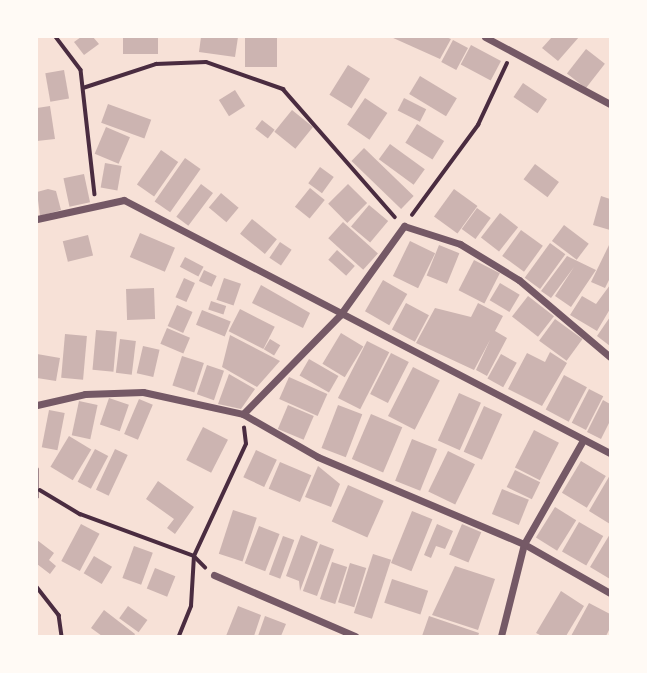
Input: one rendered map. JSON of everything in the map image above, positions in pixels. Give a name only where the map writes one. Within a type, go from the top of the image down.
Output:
[{"type":"street","points":[[485,37],[610,104]]},
{"type":"street","points":[[37,219],[124,200],[179,233],[256,263],[340,315],[610,453]]},
{"type":"street","points":[[243,414],[340,315],[404,226],[460,244],[519,280],[610,356]]},
{"type":"street","points":[[37,405],[85,394],[143,392],[243,414],[318,457],[524,544],[610,593]]},
{"type":"street","points":[[501,636],[524,544],[583,440]]},
{"type":"street","points":[[214,575],[355,636]]},
{"type":"path","points":[[57,37],[81,70],[96,205]]},
{"type":"path","points":[[83,88],[156,64],[206,62],[283,89],[404,226],[478,124],[488,94],[514,52]]},
{"type":"path","points":[[179,636],[191,606],[194,556],[246,444],[243,414]]},
{"type":"path","points":[[37,469],[40,491],[37,498]]},
{"type":"path","points":[[40,491],[80,514],[194,556],[214,575]]},
{"type":"path","points":[[37,587],[59,615],[62,636]]},
{"type":"building","points":[[81,37],[93,37],[99,44],[84,55],[74,42]]},
{"type":"building","points":[[123,37],[158,37],[158,54],[123,54]]},
{"type":"building","points":[[201,37],[238,37],[235,57],[199,52]]},
{"type":"building","points":[[245,37],[277,37],[277,67],[245,67]]},
{"type":"building","points":[[391,37],[446,37],[451,39],[440,59]]},
{"type":"building","points":[[552,37],[579,37],[558,61],[542,48]]},
{"type":"building","points":[[453,40],[468,48],[456,70],[441,62]]},
{"type":"building","points":[[471,45],[501,61],[491,80],[461,64]]},
{"type":"building","points":[[586,49],[605,64],[586,88],[567,73]]},
{"type":"building","points":[[348,65],[370,79],[352,108],[329,95]]},
{"type":"building","points":[[64,70],[69,99],[50,102],[45,73]]},
{"type":"building","points":[[420,76],[457,98],[446,116],[409,94]]},
{"type":"building","points":[[523,83],[547,99],[538,113],[513,97]]},
{"type":"building","points":[[235,90],[245,106],[229,116],[219,100]]},
{"type":"building","points":[[365,98],[387,113],[369,140],[347,125]]},
{"type":"building","points":[[404,98],[426,109],[420,122],[398,110]]},
{"type":"building","points":[[108,104],[151,120],[144,139],[101,123]]},
{"type":"building","points":[[50,106],[55,139],[37,141],[37,108]]},
{"type":"building","points":[[292,110],[313,127],[295,149],[274,132]]},
{"type":"building","points":[[262,120],[275,130],[268,139],[255,129]]},
{"type":"building","points":[[417,124],[444,141],[432,160],[405,143]]},
{"type":"building","points":[[106,127],[130,137],[119,164],[95,154]]},
{"type":"building","points":[[390,144],[425,169],[414,185],[379,159]]},
{"type":"building","points":[[364,148],[414,196],[401,209],[351,161]]},
{"type":"building","points":[[161,150],[178,162],[154,196],[137,184]]},
{"type":"building","points":[[185,158],[201,169],[170,212],[155,201]]},
{"type":"building","points":[[105,163],[122,166],[117,191],[101,188]]},
{"type":"building","points":[[535,164],[559,182],[548,197],[524,179]]},
{"type":"building","points":[[320,167],[334,177],[322,193],[308,183]]},
{"type":"building","points":[[84,174],[90,202],[69,207],[63,178]]},
{"type":"building","points":[[201,184],[213,193],[188,226],[176,217]]},
{"type":"building","points":[[348,184],[367,203],[347,223],[328,204]]},
{"type":"building","points":[[310,188],[325,200],[310,219],[295,207]]},
{"type":"building","points":[[48,189],[56,191],[61,210],[40,216],[37,192]]},
{"type":"building","points":[[454,189],[477,206],[457,234],[434,217]]},
{"type":"building","points":[[221,193],[239,208],[226,222],[209,208]]},
{"type":"building","points":[[601,196],[610,199],[610,230],[593,225]]},
{"type":"building","points":[[369,205],[388,221],[370,243],[351,226]]},
{"type":"building","points":[[477,208],[491,218],[475,239],[462,229]]},
{"type":"building","points":[[500,213],[518,227],[499,252],[481,237]]},
{"type":"building","points":[[252,219],[277,239],[265,254],[240,234]]},
{"type":"building","points":[[343,222],[378,253],[363,270],[328,238]]},
{"type":"building","points":[[564,225],[589,244],[577,260],[552,241]]},
{"type":"building","points":[[521,230],[543,246],[524,272],[502,256]]},
{"type":"building","points":[[140,233],[175,248],[165,272],[130,257]]},
{"type":"building","points":[[88,235],[93,255],[68,262],[63,241]]},
{"type":"building","points":[[410,241],[435,253],[418,288],[393,276]]},
{"type":"building","points":[[280,242],[292,250],[281,266],[269,258]]},
{"type":"building","points":[[550,243],[565,254],[540,289],[525,278]]},
{"type":"building","points":[[610,243],[610,278],[605,288],[591,282]]},
{"type":"building","points":[[439,245],[459,253],[447,284],[427,276]]},
{"type":"building","points":[[337,250],[355,266],[346,276],[328,260]]},
{"type":"building","points":[[567,256],[596,270],[571,307],[555,296],[574,267],[551,298],[541,291]]},
{"type":"building","points":[[185,257],[204,267],[198,277],[180,267]]},
{"type":"building","points":[[474,260],[500,273],[484,303],[459,290]]},
{"type":"building","points":[[204,270],[217,276],[212,287],[199,281]]},
{"type":"building","points":[[184,278],[195,283],[186,302],[175,297]]},
{"type":"building","points":[[224,278],[241,284],[234,306],[217,300]]},
{"type":"building","points":[[383,280],[407,294],[389,325],[365,311]]},
{"type":"building","points":[[500,283],[520,295],[509,312],[490,300]]},
{"type":"building","points":[[261,285],[310,313],[303,328],[252,303]]},
{"type":"building","points":[[610,285],[610,309],[597,331],[570,315],[582,296],[596,304]]},
{"type":"building","points":[[154,288],[155,319],[127,320],[126,289]]},
{"type":"building","points":[[528,296],[554,316],[538,337],[512,316]]},
{"type":"building","points":[[211,301],[226,306],[223,315],[208,310]]},
{"type":"building","points":[[406,303],[429,315],[415,342],[392,329]]},
{"type":"building","points":[[478,303],[503,316],[495,331],[507,338],[487,376],[476,370],[490,340],[474,370],[416,343],[435,308],[471,317]]},
{"type":"building","points":[[177,305],[193,312],[183,333],[168,326]]},
{"type":"building","points":[[240,309],[275,327],[263,349],[229,331]]},
{"type":"building","points":[[202,310],[231,322],[225,336],[196,325]]},
{"type":"building","points":[[610,317],[610,346],[597,336]]},
{"type":"building","points":[[555,319],[583,339],[567,361],[539,341]]},
{"type":"building","points":[[167,328],[190,338],[183,353],[160,344]]},
{"type":"building","points":[[96,330],[117,332],[113,372],[93,370]]},
{"type":"building","points":[[341,333],[363,346],[345,377],[322,364]]},
{"type":"building","points":[[65,334],[87,336],[83,380],[61,378]]},
{"type":"building","points":[[230,335],[280,361],[257,387],[222,367]]},
{"type":"building","points":[[120,339],[136,341],[132,375],[116,373]]},
{"type":"building","points":[[270,339],[280,345],[274,355],[264,349]]},
{"type":"building","points":[[367,341],[389,352],[360,409],[338,398]]},
{"type":"building","points":[[143,346],[160,350],[153,377],[137,373]]},
{"type":"building","points":[[550,352],[567,363],[542,406],[508,389],[527,353],[545,362]]},
{"type":"building","points":[[391,353],[409,362],[388,403],[370,394]]},
{"type":"building","points":[[37,354],[60,358],[56,381],[37,378]]},
{"type":"building","points":[[501,354],[517,363],[503,387],[487,378]]},
{"type":"building","points":[[182,356],[204,363],[194,393],[172,385]]},
{"type":"building","points":[[309,359],[338,376],[329,392],[300,375]]},
{"type":"building","points":[[207,365],[224,371],[214,400],[197,394]]},
{"type":"building","points":[[413,367],[440,381],[415,430],[388,416]]},
{"type":"building","points":[[229,374],[255,389],[241,409],[218,404]]},
{"type":"building","points":[[564,375],[587,387],[569,422],[546,409]]},
{"type":"building","points":[[289,377],[327,394],[318,416],[279,399]]},
{"type":"building","points":[[589,389],[603,396],[586,430],[572,423]]},
{"type":"building","points":[[459,393],[481,403],[460,450],[438,441]]},
{"type":"building","points":[[109,398],[129,405],[120,431],[100,424]]},
{"type":"building","points":[[139,399],[153,405],[138,440],[124,434]]},
{"type":"building","points":[[603,400],[610,404],[610,421],[601,439],[587,432]]},
{"type":"building","points":[[79,401],[98,405],[90,439],[72,435]]},
{"type":"building","points":[[288,405],[314,416],[304,440],[278,429]]},
{"type":"building","points":[[338,405],[362,414],[346,457],[322,448]]},
{"type":"building","points":[[484,406],[502,414],[482,460],[464,452]]},
{"type":"building","points":[[49,410],[65,413],[57,450],[42,447]]},
{"type":"building","points":[[371,414],[402,427],[383,472],[352,459]]},
{"type":"building","points":[[203,427],[228,440],[211,473],[186,460]]},
{"type":"building","points":[[534,430],[559,443],[540,480],[515,467]]},
{"type":"building","points":[[69,436],[91,449],[73,480],[50,467]]},
{"type":"building","points":[[412,439],[437,449],[420,491],[395,481]]},
{"type":"building","points":[[95,449],[108,456],[91,489],[78,482]]},
{"type":"building","points":[[115,449],[128,455],[109,496],[96,490]]},
{"type":"building","points":[[256,450],[277,460],[264,487],[243,477]]},
{"type":"building","points":[[448,451],[475,464],[455,505],[428,491]]},
{"type":"building","points":[[581,461],[606,476],[587,508],[562,493]]},
{"type":"building","points":[[280,462],[311,475],[300,502],[269,489]]},
{"type":"building","points":[[318,466],[340,484],[331,507],[305,497]]},
{"type":"building","points":[[515,470],[540,482],[532,499],[507,487]]},
{"type":"building","points":[[610,475],[610,524],[589,511]]},
{"type":"building","points":[[158,481],[194,507],[175,534],[167,528],[174,519],[146,499]]},
{"type":"building","points":[[348,485],[384,501],[367,537],[332,522]]},
{"type":"building","points":[[502,489],[529,500],[519,525],[492,514]]},
{"type":"building","points":[[555,507],[576,520],[557,551],[536,538]]},
{"type":"building","points":[[233,510],[257,518],[243,561],[219,554]]},
{"type":"building","points":[[412,511],[432,519],[411,571],[391,563]]},
{"type":"building","points":[[579,522],[603,536],[586,565],[562,551]]},
{"type":"building","points":[[81,524],[100,534],[80,571],[61,561]]},
{"type":"building","points":[[437,524],[453,531],[445,549],[436,546],[431,558],[424,555]]},
{"type":"building","points":[[462,524],[481,532],[468,563],[449,554]]},
{"type":"building","points":[[259,526],[280,534],[265,571],[245,563]]},
{"type":"building","points":[[610,534],[610,579],[590,567]]},
{"type":"building","points":[[301,535],[318,542],[300,591],[299,581],[286,576]]},
{"type":"building","points":[[283,536],[294,540],[280,579],[269,575]]},
{"type":"building","points":[[37,540],[54,553],[49,560],[56,566],[50,574],[37,564]]},
{"type":"building","points":[[320,544],[334,549],[317,596],[303,591]]},
{"type":"building","points":[[134,546],[153,553],[141,585],[122,578]]},
{"type":"building","points":[[373,554],[391,560],[372,619],[354,613]]},
{"type":"building","points":[[94,556],[112,567],[102,584],[84,573]]},
{"type":"building","points":[[332,562],[347,567],[335,604],[320,599]]},
{"type":"building","points":[[350,563],[366,568],[354,607],[338,602]]},
{"type":"building","points":[[455,566],[495,579],[478,630],[432,615]]},
{"type":"building","points":[[155,568],[175,576],[167,597],[147,588]]},
{"type":"building","points":[[392,579],[428,591],[420,615],[384,603]]},
{"type":"building","points":[[561,591],[584,606],[566,636],[542,636],[536,633]]},
{"type":"building","points":[[589,603],[610,614],[610,628],[606,636],[571,636]]},
{"type":"building","points":[[128,606],[147,620],[139,632],[119,618]]},
{"type":"building","points":[[238,606],[261,615],[254,636],[226,636]]},
{"type":"building","points":[[104,610],[135,634],[134,636],[102,636],[91,628]]},
{"type":"building","points":[[265,616],[286,624],[281,636],[258,636]]},
{"type":"building","points":[[429,616],[479,633],[478,636],[422,636]]}]
